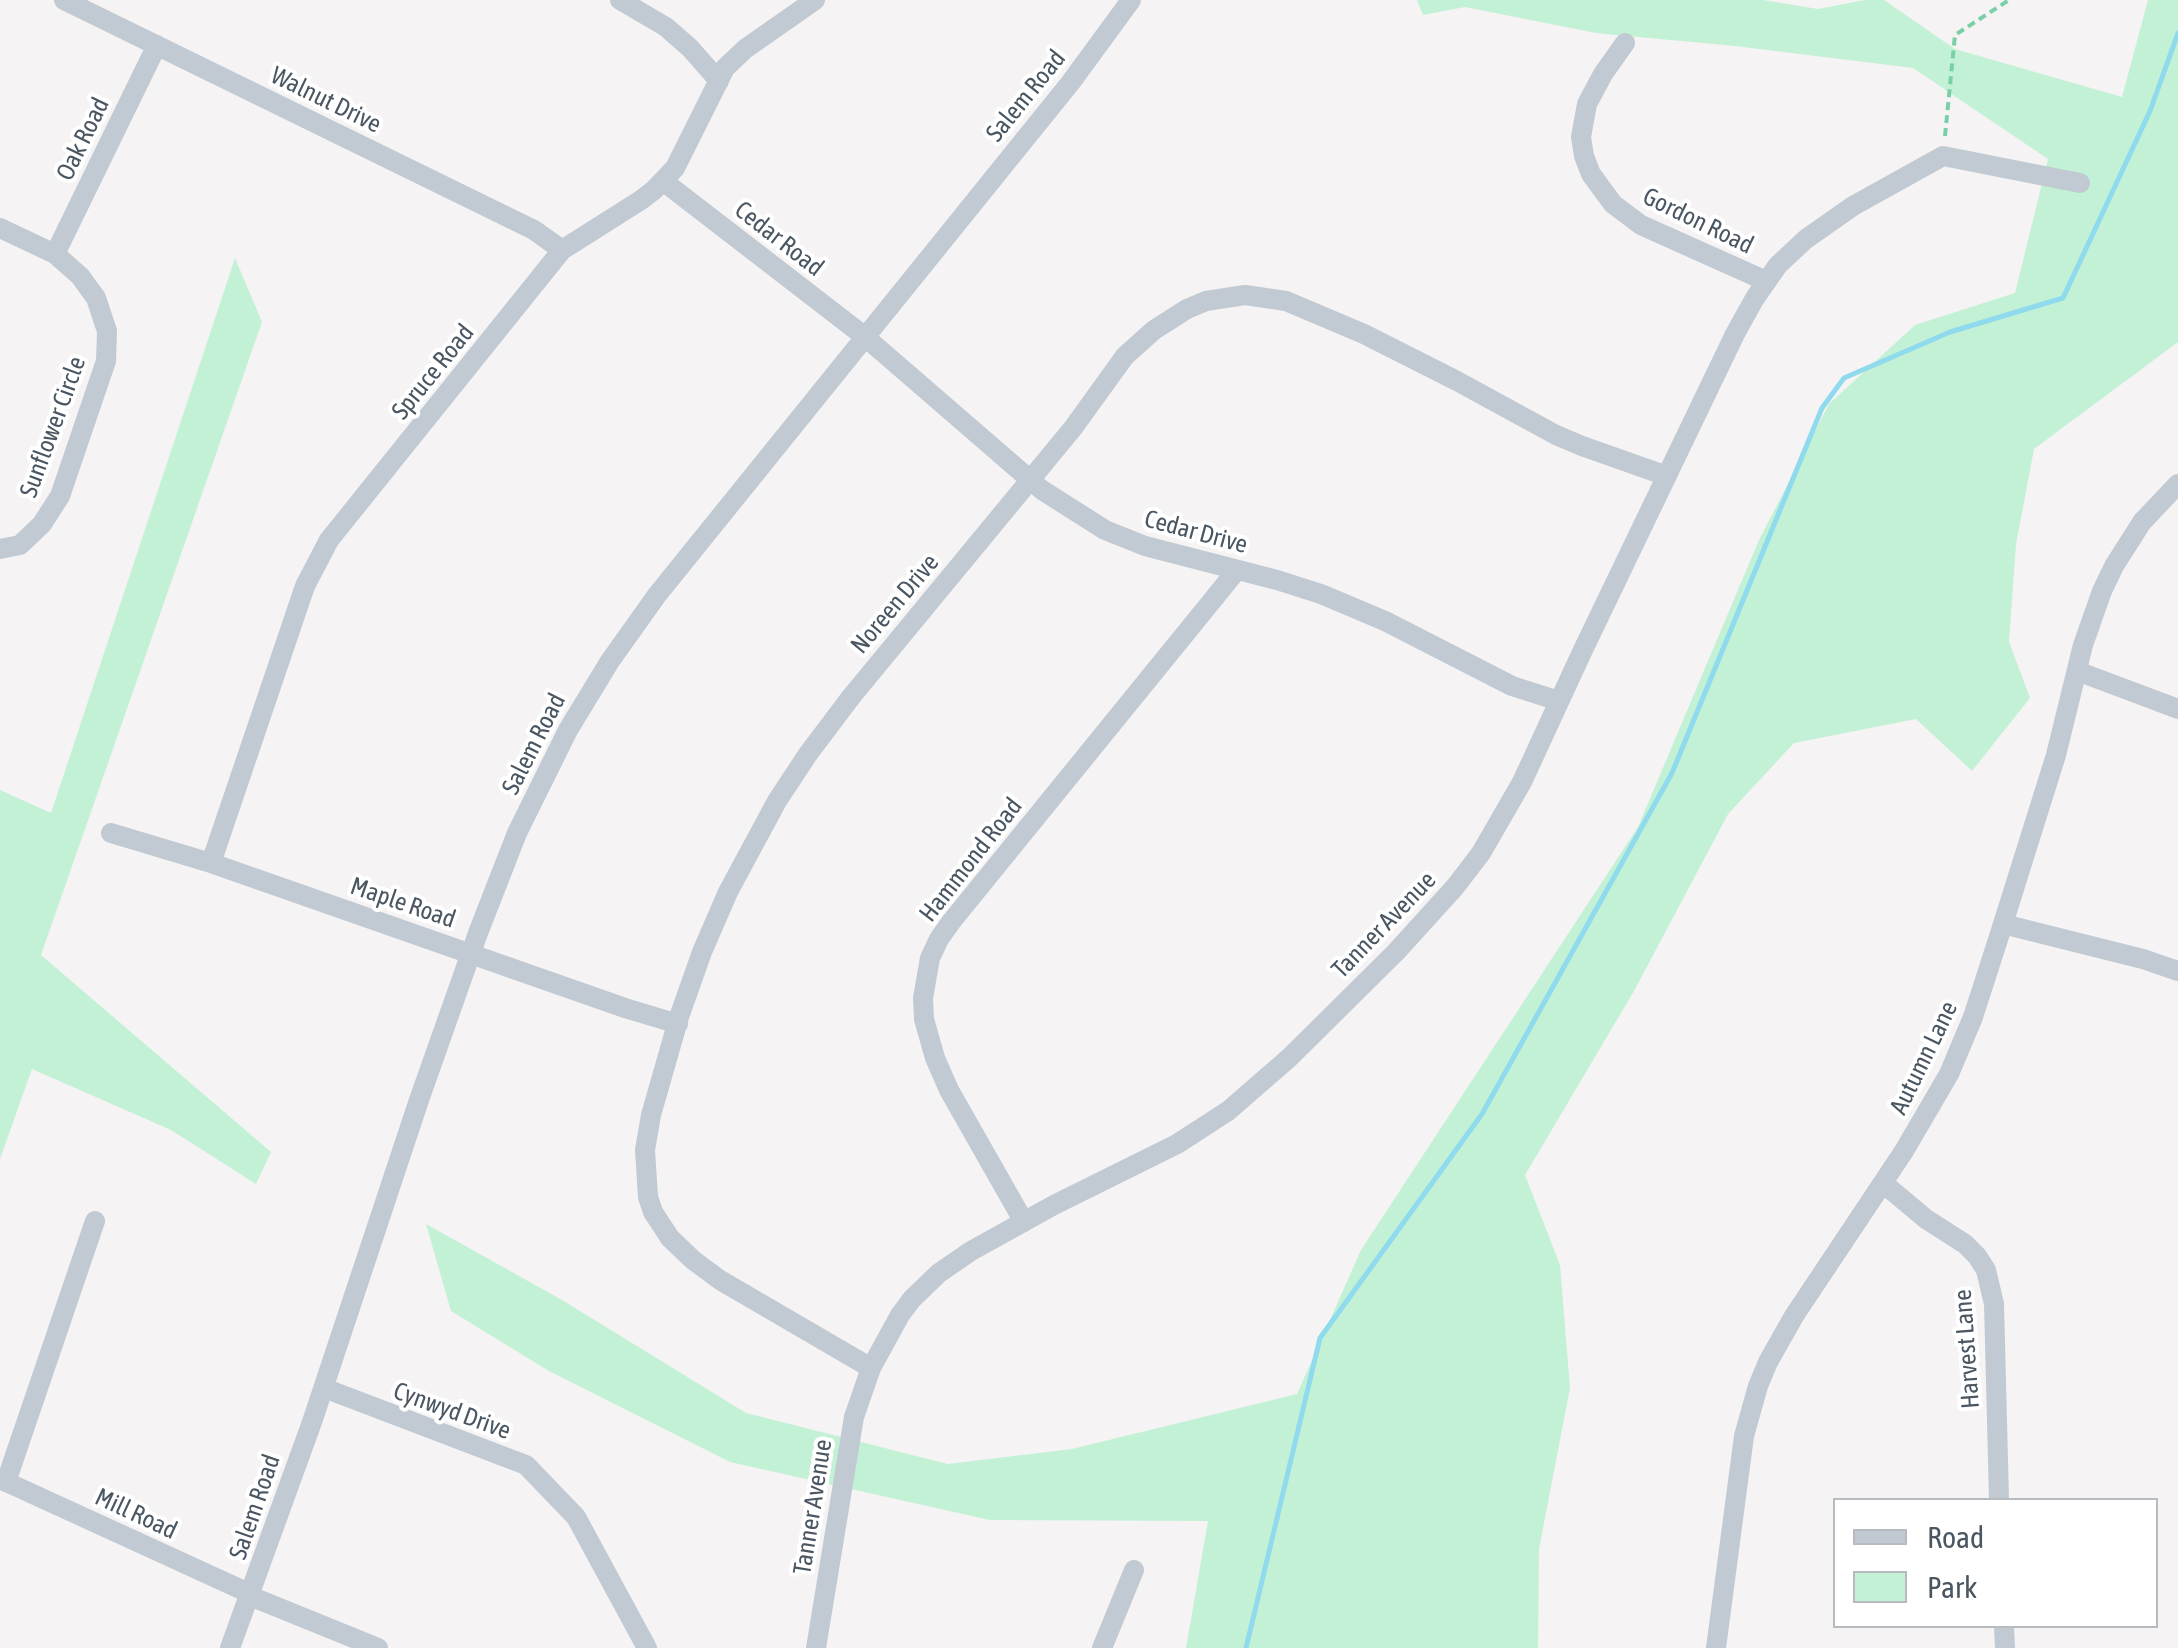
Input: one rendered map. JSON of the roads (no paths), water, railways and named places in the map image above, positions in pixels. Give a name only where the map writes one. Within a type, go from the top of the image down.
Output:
[{"type":"street","name":"Walnut Drive","points":[[64,0],[534,230],[562,250]]},
{"type":"street","points":[[620,0],[666,28],[719,81]]},
{"type":"street","name":"Spruce Road","points":[[211,863],[305,586],[329,540],[562,250],[640,200],[675,168],[725,68],[745,48],[815,0]]},
{"type":"street","name":"Salem Road","points":[[230,1648],[324,1388],[471,953],[517,834],[550,764],[588,695],[657,594],[1071,82],[1132,0]]},
{"type":"street","name":"Gordon Road","points":[[1625,43],[1587,104],[1581,136],[1591,174],[1613,204],[1641,225],[1766,281]]},
{"type":"street","name":"Oak Road","points":[[54,254],[157,45]]},
{"type":"street","name":"Tanner Avenue","points":[[816,1648],[849,1435],[871,1368],[889,1332],[925,1286],[971,1251],[1195,1134],[1244,1098],[1426,921],[1468,871],[1522,782],[1745,315],[1766,281],[1792,251],[1837,217],[1943,156],[2080,183]]},
{"type":"street","name":"Cedar Road","points":[[663,181],[864,336]]},
{"type":"street","name":"Sunflower Circle","points":[[0,228],[54,254],[80,276],[96,298],[107,331],[106,361],[60,496],[42,524],[20,544],[0,549]]},
{"type":"street","name":"Noreen Drive","points":[[871,1368],[750,1298],[693,1260],[670,1238],[648,1197],[645,1150],[651,1114],[710,932],[777,801],[872,670],[1073,428],[1114,370],[1154,330],[1206,301],[1246,296],[1286,302],[1458,381],[1556,435],[1667,476]]},
{"type":"street","name":"Cedar Drive","points":[[864,336],[1031,480],[1071,510],[1124,539],[1332,598],[1512,686],[1559,701]]},
{"type":"street","name":"Autumn Lane","points":[[1716,1648],[1744,1436],[1758,1386],[1794,1316],[1884,1183],[1949,1074],[2004,924],[2056,755],[2092,617],[2114,566],[2142,522],[2178,484]]},
{"type":"street","name":"Hammond Road","points":[[1024,1222],[935,1058],[924,1019],[923,998],[930,958],[952,922],[1237,570]]},
{"type":"street","points":[[2076,671],[2178,709]]},
{"type":"street","name":"Maple Road","points":[[111,833],[211,863],[678,1024]]},
{"type":"street","points":[[2004,924],[2178,971]]},
{"type":"street","name":"Harvest Lane","points":[[1884,1183],[1926,1219],[1965,1244],[1986,1270],[1994,1304],[1999,1498]]},
{"type":"street","points":[[3,1480],[95,1221]]},
{"type":"street","name":"Cynwyd Drive","points":[[324,1388],[526,1465],[576,1517],[647,1648]]},
{"type":"street","name":"Mill Road","points":[[3,1480],[251,1595],[378,1648]]},
{"type":"street","points":[[1102,1648],[1134,1570]]},
{"type":"waterway","points":[[1246,1648],[1320,1338],[1482,1114],[1672,773],[1822,408],[1844,378],[1950,332],[2063,298],[2150,111],[2178,33]]}]
